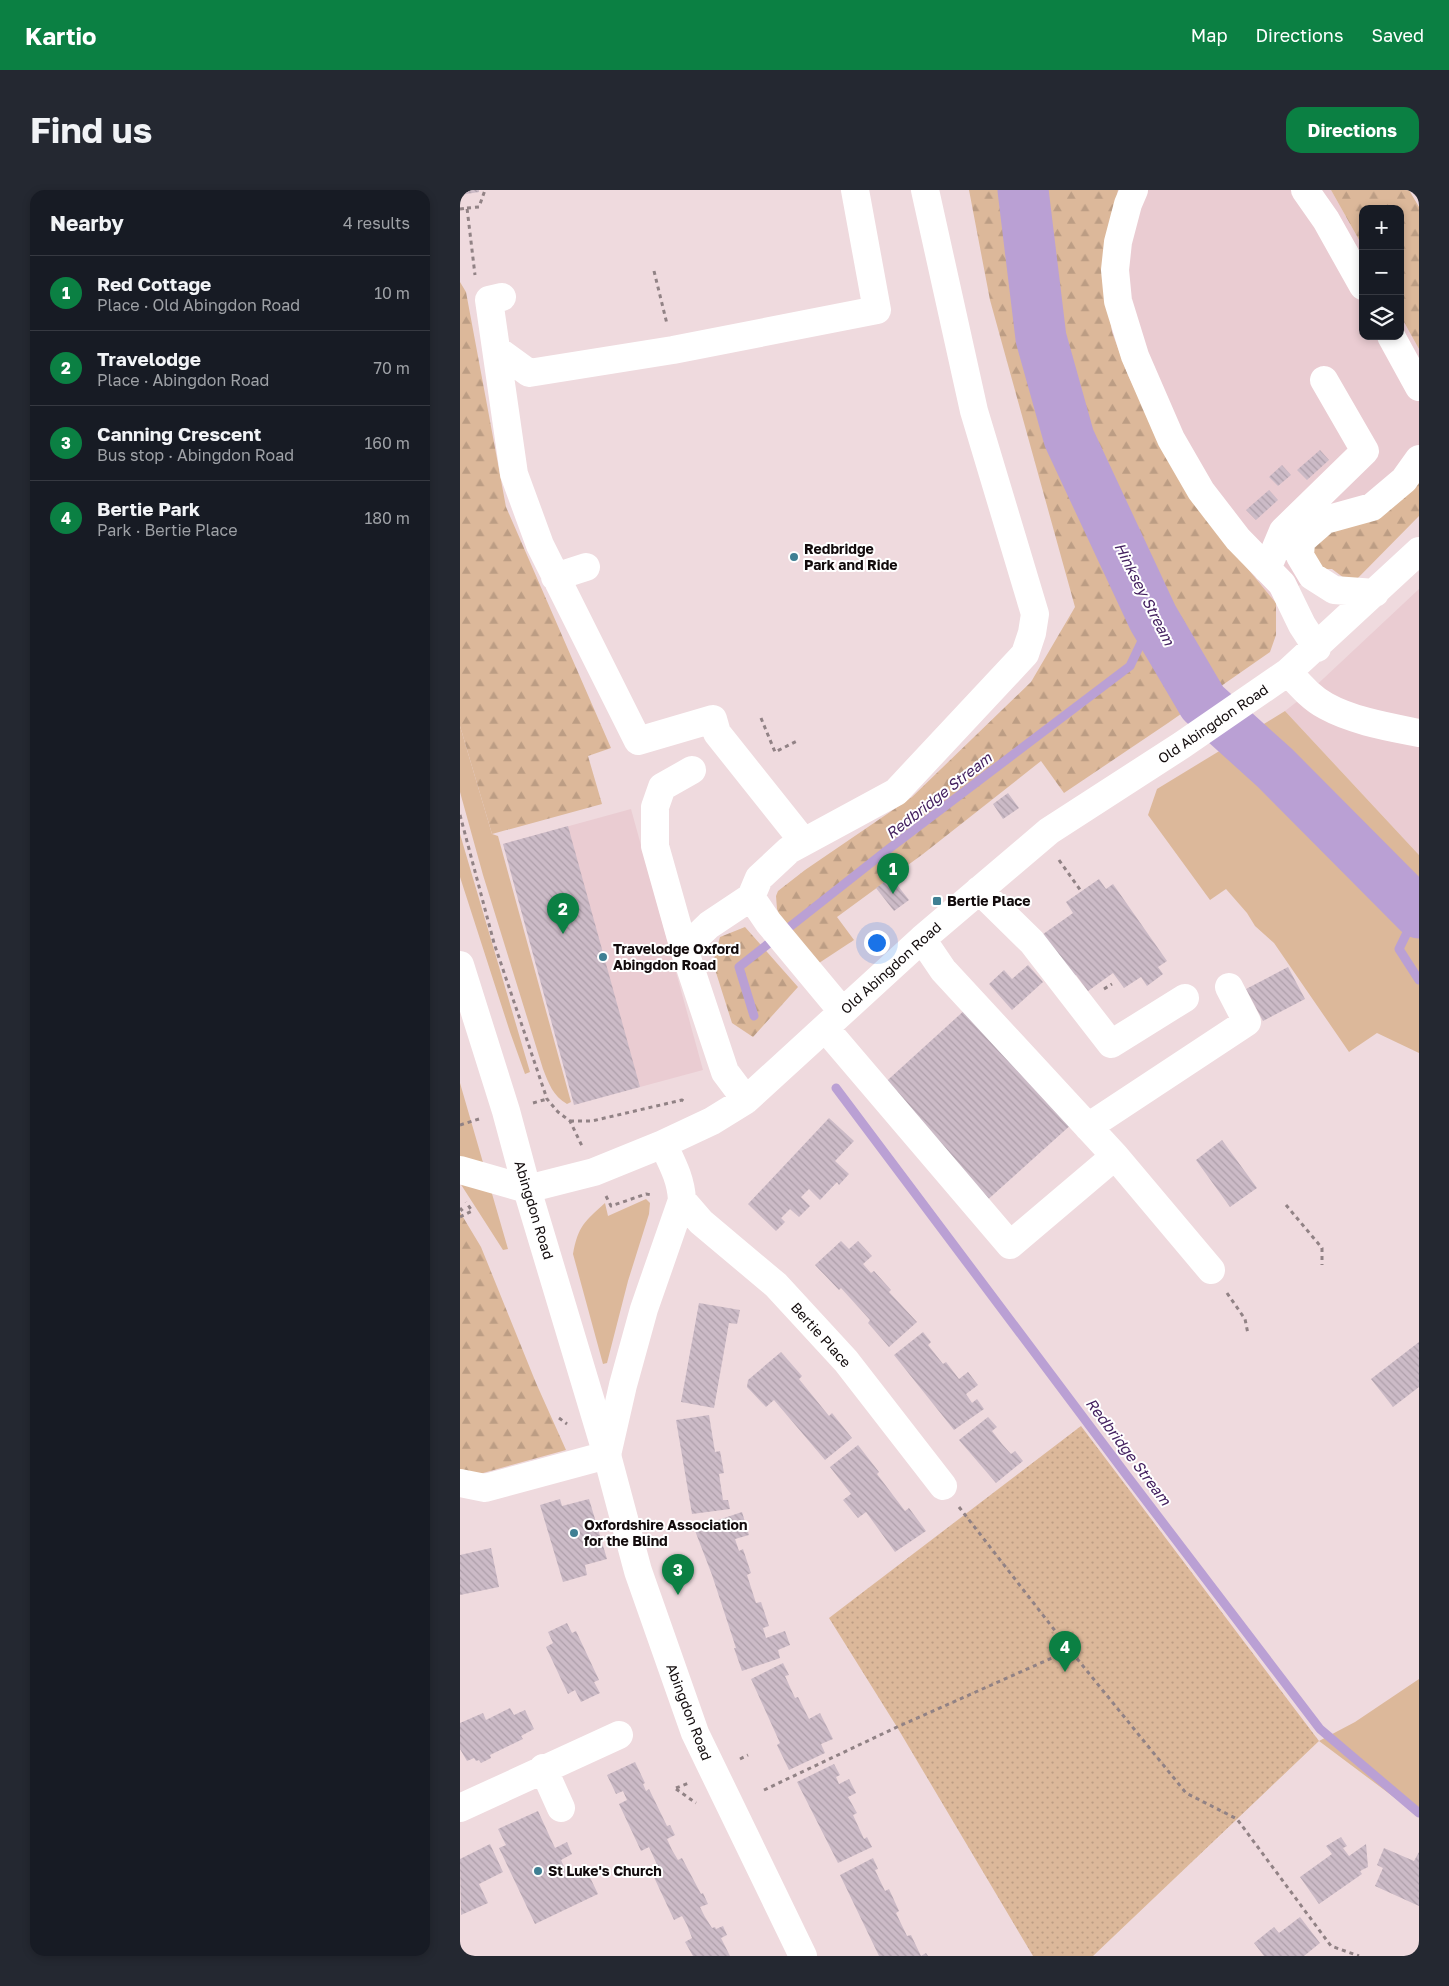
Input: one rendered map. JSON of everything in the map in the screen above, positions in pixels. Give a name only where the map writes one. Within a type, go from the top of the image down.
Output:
[{"type":"street","points":[[496,349],[529,373],[673,350],[877,310],[855,190]]},
{"type":"street","points":[[684,949],[709,925],[751,897],[759,878],[789,850],[896,792],[1025,654],[1032,633],[1034,614],[974,411],[925,190]]},
{"type":"street","points":[[1134,190],[1128,204],[1118,242],[1115,270],[1118,302],[1135,356],[1170,439],[1200,491],[1238,539],[1282,584],[1302,625],[1317,648]]},
{"type":"street","points":[[1305,190],[1326,220],[1359,279]]},
{"type":"street","points":[[495,299],[496,349],[514,474],[540,545],[638,741],[713,719],[717,732],[803,841]]},
{"type":"street","points":[[1393,340],[1419,387]]},
{"type":"street","points":[[1267,569],[1292,536],[1365,451],[1324,380]]},
{"type":"street","points":[[1292,536],[1325,520],[1372,506],[1404,480],[1419,460]]},
{"type":"street","points":[[1292,536],[1300,556],[1312,576],[1334,590],[1379,589]]},
{"type":"street","name":"Old Abingdon Road","points":[[527,1189],[594,1172],[663,1144],[712,1121],[746,1100],[922,939],[1049,831],[1182,746],[1278,680],[1317,648],[1419,552]]},
{"type":"street","points":[[555,577],[586,567]]},
{"type":"street","points":[[1278,680],[1308,693],[1326,706],[1372,724],[1419,733]]},
{"type":"street","points":[[692,770],[662,786],[655,808],[655,846],[684,949],[725,1072],[746,1100]]},
{"type":"street","points":[[979,890],[1032,942],[1111,1044],[1185,998]]},
{"type":"street","points":[[751,897],[768,922],[812,975],[834,1019],[1010,1245],[1115,1156]]},
{"type":"street","points":[[922,939],[943,970],[1115,1156],[1211,1270]]},
{"type":"street","name":"Abingdon Road","points":[[460,965],[506,1111],[527,1189],[607,1455],[638,1571],[695,1733],[803,1956]]},
{"type":"street","points":[[1088,1127],[1247,1022],[1229,987]]},
{"type":"street","name":"Abingdon Road","points":[[607,1455],[623,1385],[644,1309],[682,1200],[682,1188],[678,1175],[663,1144]]},
{"type":"street","points":[[460,1170],[527,1189]]},
{"type":"street","name":"Bertie Place","points":[[682,1200],[701,1222],[776,1285],[833,1347],[944,1486]]},
{"type":"street","points":[[460,1482],[485,1488],[607,1455]]},
{"type":"street","points":[[460,1808],[543,1768],[619,1735]]},
{"type":"street","points":[[543,1768],[561,1808]]},
{"type":"path","points":[[460,209],[479,207],[485,190]]},
{"type":"path","points":[[467,208],[477,290],[495,299]]},
{"type":"path","points":[[654,271],[673,350]]},
{"type":"path","points":[[761,718],[775,752],[799,740]]},
{"type":"path","points":[[460,815],[494,943],[547,1098],[558,1112],[570,1121],[592,1120],[682,1100],[712,1121]]},
{"type":"path","points":[[1056,855],[1081,891]]},
{"type":"path","points":[[460,1125],[479,1119]]},
{"type":"path","points":[[611,1206],[646,1194],[682,1200]]},
{"type":"path","points":[[1286,1205],[1322,1248],[1322,1265]]},
{"type":"path","points":[[460,1208],[465,1214]]},
{"type":"path","points":[[460,1217],[472,1211]]},
{"type":"path","points":[[1211,1270],[1245,1319],[1248,1334]]},
{"type":"path","points":[[944,1486],[1070,1650],[1186,1792],[1237,1820],[1331,1946],[1359,1956]]},
{"type":"path","points":[[764,1790],[897,1727],[1070,1650]]},
{"type":"shaded area","points":[[1118,190],[1331,190],[1359,240],[1359,340],[1404,340],[1404,322],[1419,349],[1419,473],[1312,576],[1276,603],[1225,541],[1147,415],[1128,375],[1112,332],[1103,267]]},
{"type":"shaded area","points":[[1419,589],[1419,855],[1285,711],[1308,693]]},
{"type":"shaded area","name":"Travelodge Oxford Abingdon Road","points":[[631,809],[703,1070],[640,1087],[503,844]]},
{"type":"green space","points":[[969,190],[1118,190],[1103,267],[1112,332],[1128,375],[1147,415],[1225,541],[1276,603],[1276,635],[1270,652],[1064,793],[1041,761],[923,854],[837,917],[854,940],[816,965],[782,921],[777,909],[776,896],[778,891],[805,870],[912,797],[1031,682],[1075,607],[990,300]]},
{"type":"green space","points":[[1331,190],[1409,190],[1419,207],[1419,349],[1404,322],[1404,205],[1359,205],[1359,240]]},
{"type":"green space","points":[[460,282],[466,292],[506,507],[611,748],[588,756],[602,804],[492,834],[460,726]]},
{"type":"green space","points":[[1419,473],[1419,516],[1352,584],[1332,569],[1320,569],[1313,552],[1318,535]]},
{"type":"green space","points":[[1285,711],[1419,855],[1419,1053],[1377,1033],[1349,1052],[1274,943],[1255,926],[1247,913],[1226,889],[1210,900],[1148,815],[1157,789]]},
{"type":"green space","points":[[460,726],[492,834],[498,836],[571,1102],[567,1104],[555,1093],[543,1069],[483,875],[460,792]]},
{"type":"green space","points":[[460,834],[530,1072],[525,1074],[460,877]]},
{"type":"green space","points":[[745,927],[798,987],[753,1037],[732,1023],[713,963],[720,937]]},
{"type":"green space","points":[[460,1083],[508,1249],[503,1250],[460,1183]]},
{"type":"green space","points":[[646,1199],[650,1203],[649,1214],[628,1281],[607,1363],[603,1364],[573,1254],[577,1237],[583,1225],[605,1203],[608,1216]]},
{"type":"green space","points":[[460,1212],[481,1247],[536,1383],[566,1450],[476,1475],[460,1470]]},
{"type":"green space","points":[[1081,1426],[1319,1741],[1093,1956],[1033,1956],[897,1727],[829,1618]]},
{"type":"green space","points":[[1419,1679],[1419,1816],[1319,1741],[1355,1722]]},
{"type":"building","points":[[460,190],[479,190],[479,192],[460,195]]},
{"type":"building","points":[[1320,450],[1329,460],[1307,480],[1297,470]]},
{"type":"building","points":[[1282,465],[1291,475],[1278,486],[1269,477]]},
{"type":"building","points":[[1269,490],[1278,500],[1256,520],[1246,510]]},
{"type":"building","points":[[1008,793],[1019,808],[1003,819],[993,804]]},
{"type":"building","points":[[568,826],[640,1087],[574,1105],[503,844]]},
{"type":"building","points":[[891,877],[909,900],[894,911],[876,888]]},
{"type":"building","points":[[1099,879],[1106,889],[1113,884],[1167,961],[1158,967],[1163,974],[1147,986],[1141,977],[1124,988],[1113,973],[1088,991],[1076,975],[1069,980],[1039,937],[1073,913],[1066,902]]},
{"type":"building","points":[[1028,965],[1043,982],[1012,1010],[989,984],[1004,970],[1012,979]]},
{"type":"building","points":[[1288,967],[1305,999],[1263,1021],[1246,989]]},
{"type":"building","points":[[967,1008],[1073,1123],[984,1203],[879,1088]]},
{"type":"building","points":[[829,1118],[854,1141],[835,1161],[849,1174],[839,1185],[837,1182],[820,1200],[809,1189],[801,1197],[810,1206],[799,1217],[790,1209],[781,1218],[785,1222],[776,1231],[748,1204]]},
{"type":"building","points":[[1222,1140],[1257,1188],[1230,1207],[1196,1160]]},
{"type":"building","points":[[841,1241],[849,1249],[858,1241],[872,1256],[863,1264],[871,1273],[874,1271],[891,1290],[889,1292],[917,1322],[889,1347],[868,1323],[870,1320],[841,1288],[839,1290],[815,1265]]},
{"type":"building","points":[[699,1303],[740,1310],[737,1324],[729,1323],[714,1408],[681,1402]]},
{"type":"building","points":[[923,1332],[931,1342],[928,1345],[943,1364],[946,1362],[959,1379],[968,1372],[978,1385],[966,1394],[972,1403],[977,1399],[984,1409],[954,1430],[894,1355]]},
{"type":"building","points":[[1419,1342],[1419,1387],[1393,1407],[1371,1379]]},
{"type":"building","points":[[781,1352],[802,1376],[799,1379],[829,1416],[832,1413],[852,1438],[825,1460],[774,1400],[766,1407],[747,1387],[748,1380]]},
{"type":"building","points":[[709,1415],[715,1452],[720,1451],[724,1473],[719,1474],[723,1500],[728,1500],[730,1509],[692,1514],[676,1420]]},
{"type":"building","points":[[988,1417],[997,1427],[992,1431],[1002,1444],[1011,1454],[1015,1451],[1023,1461],[996,1483],[959,1440]]},
{"type":"building","points":[[858,1445],[905,1511],[909,1508],[926,1531],[895,1552],[866,1512],[858,1518],[843,1500],[851,1494],[830,1467]]},
{"type":"building","name":"Oxfordshire Association for the Blind","points":[[560,1499],[562,1506],[589,1499],[607,1559],[585,1565],[587,1575],[563,1582],[540,1505]]},
{"type":"building","points":[[742,1512],[749,1535],[735,1539],[739,1551],[743,1549],[751,1573],[747,1575],[756,1603],[761,1602],[769,1626],[763,1628],[766,1638],[785,1631],[790,1645],[778,1650],[780,1658],[742,1671],[712,1575],[694,1528]]},
{"type":"building","points":[[491,1548],[499,1587],[460,1595],[460,1555]]},
{"type":"building","points":[[567,1623],[572,1633],[576,1631],[599,1680],[594,1682],[600,1693],[581,1702],[575,1690],[568,1694],[546,1647],[553,1643],[548,1632]]},
{"type":"building","points":[[783,1663],[789,1675],[785,1676],[795,1698],[798,1697],[809,1719],[820,1713],[833,1739],[821,1744],[825,1753],[789,1770],[777,1745],[780,1743],[751,1679]]},
{"type":"building","points":[[510,1708],[514,1715],[525,1710],[534,1729],[521,1736],[523,1739],[490,1755],[491,1758],[481,1763],[474,1758],[467,1761],[460,1749],[460,1723],[483,1713],[486,1720]]},
{"type":"building","points":[[635,1762],[645,1783],[643,1784],[646,1791],[649,1789],[667,1826],[670,1825],[675,1835],[667,1839],[672,1850],[678,1860],[682,1858],[708,1904],[700,1907],[705,1917],[712,1928],[715,1927],[716,1929],[723,1926],[727,1935],[721,1938],[730,1956],[693,1956],[685,1942],[692,1938],[687,1925],[682,1916],[674,1920],[652,1873],[659,1869],[649,1847],[641,1851],[619,1804],[627,1800],[623,1791],[616,1794],[607,1775]]},
{"type":"building","points":[[834,1764],[840,1775],[836,1777],[839,1784],[849,1779],[856,1793],[848,1797],[857,1813],[853,1815],[864,1839],[867,1837],[872,1847],[838,1863],[797,1782]]},
{"type":"building","name":"St Luke's Church","points":[[538,1811],[555,1848],[567,1842],[572,1854],[561,1860],[568,1875],[585,1867],[598,1894],[535,1924],[499,1848],[506,1845],[498,1829]]},
{"type":"building","points":[[1341,1837],[1347,1846],[1343,1848],[1349,1856],[1366,1844],[1368,1867],[1360,1871],[1362,1874],[1319,1904],[1300,1877],[1332,1854],[1326,1846]]},
{"type":"building","points":[[490,1844],[503,1872],[479,1884],[488,1903],[461,1915],[460,1859]]},
{"type":"building","points":[[1384,1848],[1414,1861],[1419,1852],[1419,1906],[1375,1886],[1383,1868],[1377,1865]]},
{"type":"building","points":[[873,1858],[878,1869],[875,1870],[885,1891],[889,1889],[899,1911],[896,1913],[907,1936],[911,1935],[921,1956],[879,1956],[840,1875]]},
{"type":"building","points":[[1300,1917],[1320,1943],[1304,1956],[1264,1956],[1254,1943],[1274,1927],[1279,1933]]},
{"type":"waterway","name":"Hinksey Stream","points":[[1023,190],[1041,338],[1069,438],[1153,618],[1203,703],[1275,768],[1419,913]]},
{"type":"waterway","name":"Redbridge Stream","points":[[754,1016],[739,967],[886,851],[1130,666],[1153,618]]},
{"type":"waterway","points":[[1417,912],[1399,949],[1419,980]]},
{"type":"waterway","name":"Redbridge Stream","points":[[836,1088],[1320,1729],[1419,1813]]},
{"type":"place","name":"Redbridge Park and Ride","points":[[794,557]]},
{"type":"place","name":"Red Cottage","points":[[893,894]]},
{"type":"place","name":"Bertie Place","points":[[937,901]]},
{"type":"place","name":"Travelodge","points":[[563,934]]},
{"type":"place","name":"Travelodge Oxford Abingdon Road","points":[[603,957]]},
{"type":"place","name":"Oxfordshire Association for the Blind","points":[[574,1533]]},
{"type":"place","name":"Canning Crescent","points":[[678,1595]]},
{"type":"place","name":"Bertie Park","points":[[1065,1672]]},
{"type":"place","name":"St Luke's Church","points":[[538,1871]]}]
